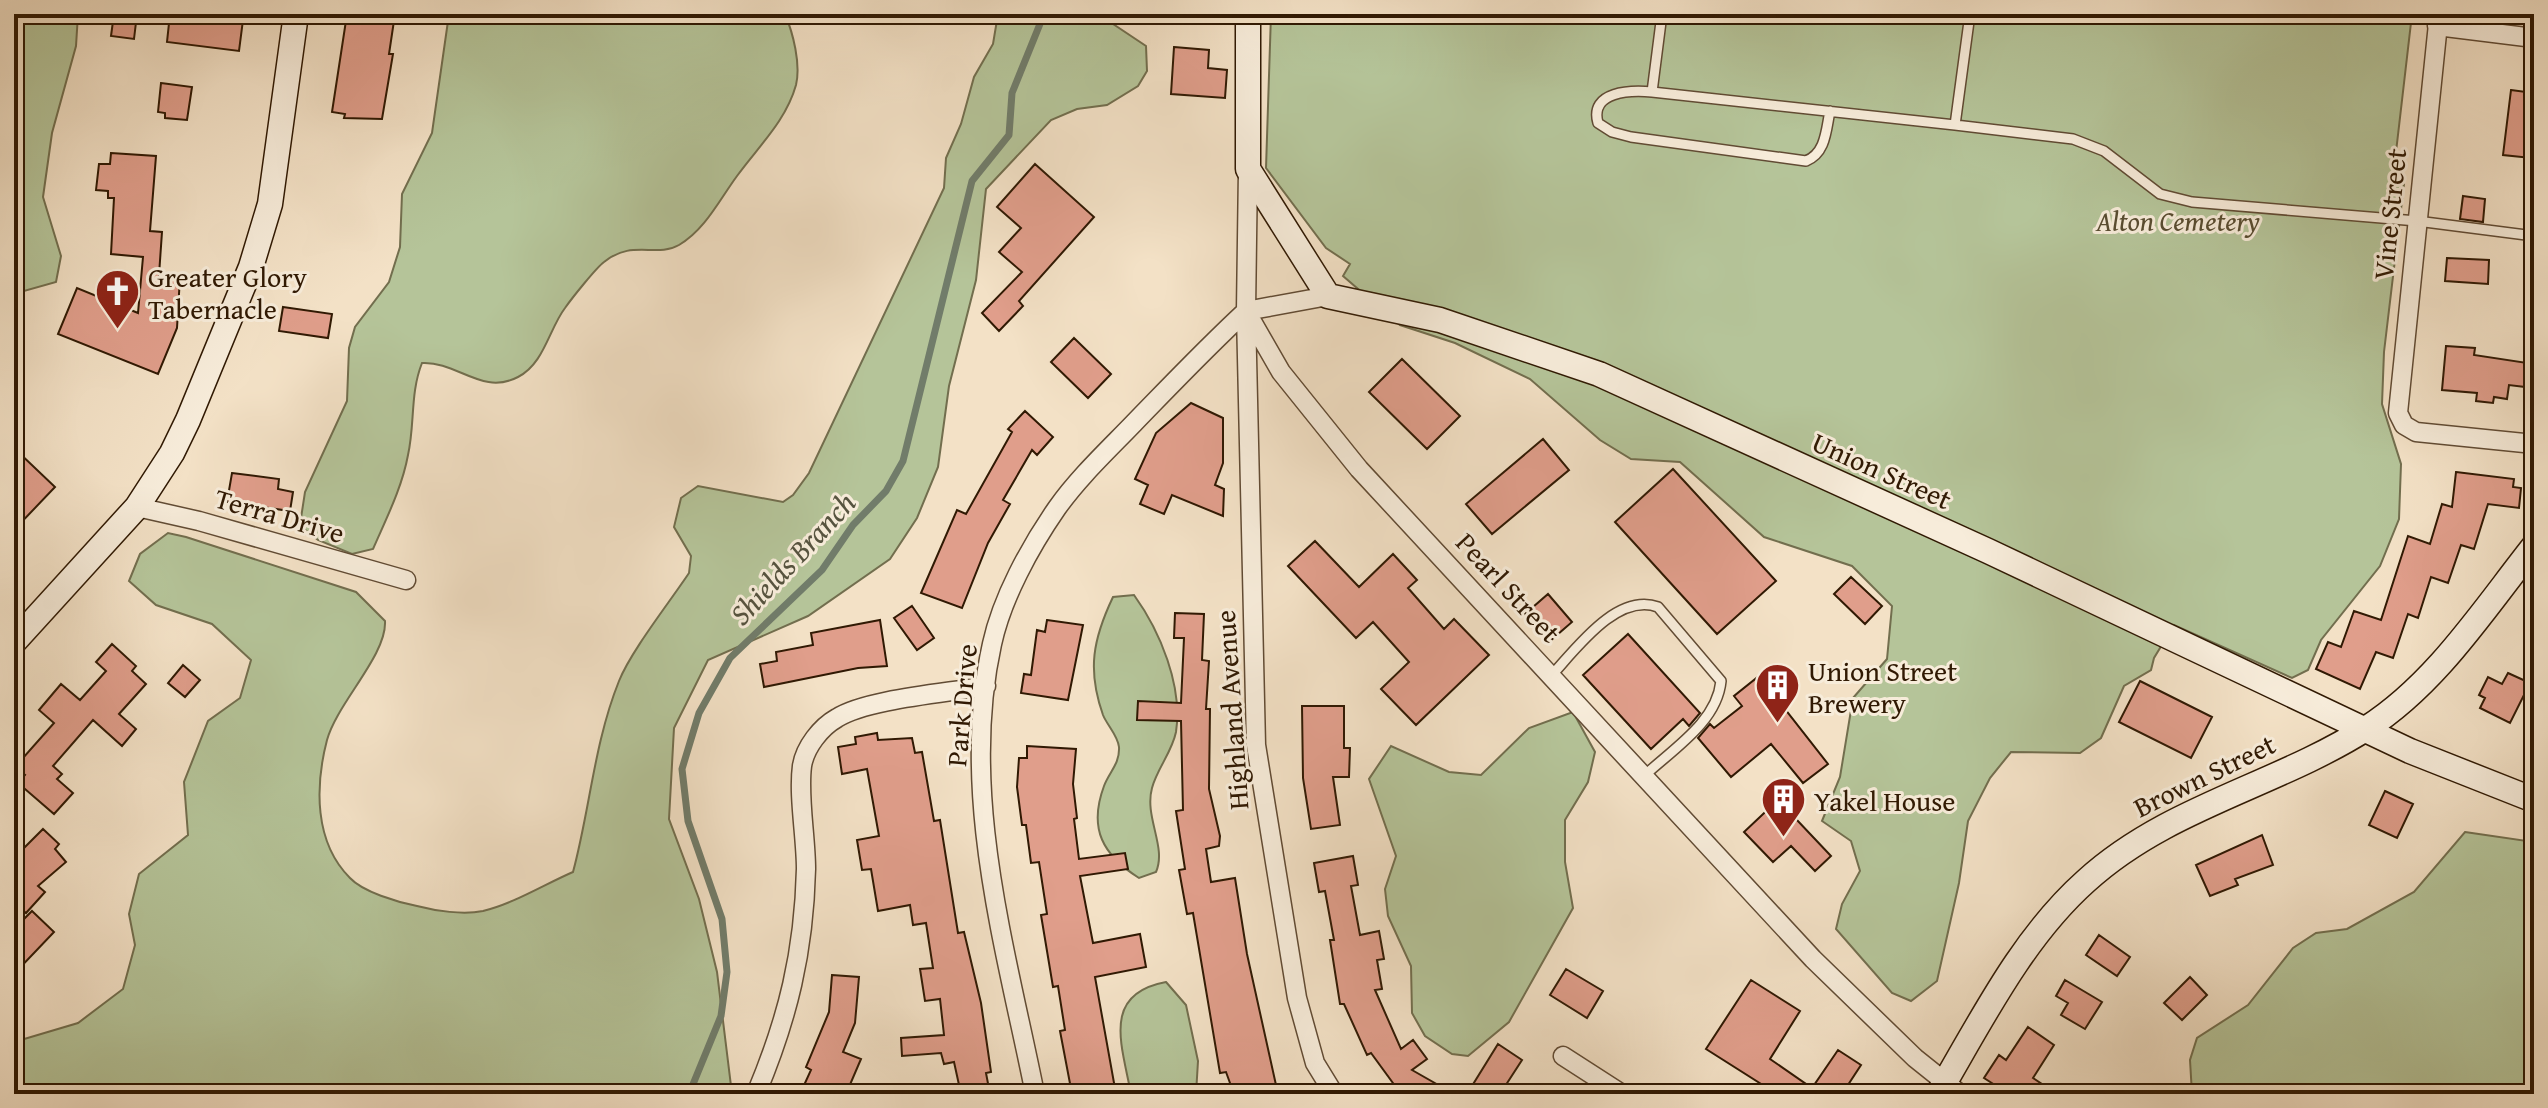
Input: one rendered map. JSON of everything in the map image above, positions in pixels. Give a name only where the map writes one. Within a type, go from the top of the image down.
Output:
[{"type":"street","points":[[14,642],[137,507],[172,453],[188,420],[251,267],[270,204],[296,14]]},
{"type":"street","points":[[1248,14],[1246,311],[1328,296],[1248,169]]},
{"type":"street","points":[[2438,20],[2534,38]]},
{"type":"street","name":"Vine Street","points":[[2438,20],[2400,419],[2410,431],[2534,444]]},
{"type":"street","name":"Union Street","points":[[1328,296],[1440,320],[1599,374],[2003,558],[2365,729],[2534,800]]},
{"type":"street","name":"Pearl Street","points":[[1246,311],[1281,372],[1320,423],[1863,1010],[1948,1090]]},
{"type":"street","name":"Park Drive","points":[[1035,1094],[989,860],[981,747],[992,643],[1009,596],[1057,508],[1118,439],[1246,311]]},
{"type":"street","name":"Highland Avenue","points":[[1246,311],[1256,745],[1297,998],[1315,1063],[1334,1094]]},
{"type":"street","name":"Terra Drive","points":[[137,507],[199,521],[406,580]]},
{"type":"street","name":"Brown Street","points":[[1948,1090],[2033,940],[2060,906],[2087,880],[2123,850],[2173,820],[2365,729],[2421,682],[2534,546]]},
{"type":"street","points":[[756,1094],[782,1032],[792,995],[806,874],[802,766],[819,732],[855,709],[986,686]]},
{"type":"street","points":[[1563,1056],[1622,1094]]},
{"type":"lane","points":[[1652,92],[1662,14]]},
{"type":"lane","points":[[1955,125],[1970,14]]},
{"type":"lane","points":[[1830,111],[1823,144],[1816,157],[1806,161],[1631,137],[1612,132],[1598,123],[1597,109],[1602,101],[1632,90],[1830,111],[2073,139],[2104,151],[2160,194],[2192,202],[2417,221],[2534,236]]},
{"type":"lane","points":[[1551,676],[1619,610],[1646,602],[1658,607],[1721,681],[1719,699],[1710,715],[1644,776]]},
{"type":"green space","points":[[14,14],[78,14],[76,46],[52,133],[43,197],[61,256],[56,282],[17,293],[14,291]]},
{"type":"green space","points":[[449,14],[785,14],[798,68],[796,85],[778,122],[697,231],[670,249],[624,251],[604,262],[559,316],[540,355],[527,371],[505,382],[493,383],[447,367],[422,363],[416,386],[408,455],[398,491],[373,549],[352,554],[318,540],[304,529],[301,518],[305,492],[347,401],[349,348],[355,327],[389,282],[400,247],[402,194],[432,133]]},
{"type":"green space","points":[[998,14],[1098,14],[1146,46],[1147,71],[1138,86],[1107,105],[1077,109],[1051,120],[986,189],[976,280],[949,386],[938,467],[917,518],[890,559],[808,616],[708,660],[674,728],[669,819],[699,899],[717,972],[732,1094],[14,1094],[14,1042],[78,1023],[123,989],[135,945],[129,914],[139,874],[188,835],[184,782],[208,721],[240,698],[251,660],[212,624],[156,605],[129,581],[140,554],[168,533],[186,537],[356,592],[385,621],[378,649],[332,726],[320,776],[320,813],[324,831],[338,864],[356,883],[400,902],[467,913],[506,904],[573,872],[598,752],[619,681],[641,642],[689,573],[691,556],[674,527],[681,498],[698,486],[783,502],[793,495],[809,473],[944,188],[946,158],[961,124],[974,77],[993,44]]},
{"type":"green space","name":"Alton Cemetery","points":[[1271,14],[2412,14],[2393,178],[2404,184],[2384,352],[2382,404],[2401,464],[2399,519],[2380,566],[2321,640],[2308,670],[2292,678],[2174,625],[2154,658],[2151,670],[2124,686],[2101,738],[2080,753],[2011,752],[1990,778],[1968,821],[1959,883],[1937,981],[1911,1001],[1892,993],[1836,929],[1842,904],[1860,871],[1851,841],[1822,821],[1840,777],[1853,698],[1887,659],[1892,606],[1852,566],[1764,537],[1680,462],[1631,459],[1600,440],[1530,379],[1455,343],[1400,325],[1343,276],[1350,264],[1326,248],[1266,168]]},
{"type":"green space","points":[[1134,595],[1161,642],[1173,678],[1177,714],[1174,739],[1154,781],[1150,799],[1159,862],[1156,872],[1139,878],[1108,850],[1099,828],[1099,801],[1118,758],[1119,747],[1103,715],[1094,669],[1097,641],[1113,597]]},
{"type":"green space","points":[[1573,712],[1595,752],[1588,782],[1565,820],[1565,862],[1573,908],[1509,1022],[1468,1056],[1452,1054],[1425,1036],[1412,1013],[1411,966],[1388,916],[1385,889],[1396,856],[1369,779],[1391,746],[1449,772],[1481,775],[1529,728]]},
{"type":"green space","points":[[2465,832],[2534,842],[2534,1094],[2192,1094],[2190,1060],[2197,1038],[2248,1005],[2293,948],[2316,933],[2347,929],[2414,892]]},
{"type":"green space","points":[[1166,982],[1186,1005],[1198,1061],[1196,1094],[1131,1094],[1121,1040],[1124,1010],[1132,998],[1145,988]]},
{"type":"building","points":[[114,14],[137,14],[134,39],[111,36]]},
{"type":"building","points":[[170,14],[243,20],[239,51],[167,42]]},
{"type":"building","points":[[347,14],[395,14],[389,54],[393,54],[382,119],[344,118],[345,114],[332,112]]},
{"type":"building","points":[[1174,47],[1209,50],[1208,68],[1227,70],[1225,98],[1171,94]]},
{"type":"building","points":[[161,83],[192,87],[187,120],[165,118],[165,113],[158,112]]},
{"type":"building","points":[[2511,90],[2534,93],[2531,158],[2503,155]]},
{"type":"building","points":[[111,153],[156,156],[150,231],[162,232],[159,275],[180,277],[177,328],[158,374],[58,334],[77,288],[138,313],[143,257],[111,254],[114,198],[108,198],[108,191],[96,190],[99,164],[110,164]]},
{"type":"building","points":[[1035,164],[1094,217],[1019,301],[1023,306],[999,331],[982,313],[1022,272],[999,252],[1021,228],[997,207]]},
{"type":"building","points":[[2463,196],[2485,199],[2483,222],[2460,219]]},
{"type":"building","points":[[2447,258],[2489,260],[2488,284],[2445,281]]},
{"type":"building","points":[[283,307],[332,314],[328,338],[279,331]]},
{"type":"building","points":[[1074,338],[1111,374],[1088,398],[1051,362]]},
{"type":"building","points":[[2446,346],[2475,348],[2474,355],[2534,364],[2534,388],[2509,385],[2507,399],[2494,397],[2493,403],[2476,401],[2477,393],[2442,390]]},
{"type":"building","points":[[1402,359],[1460,416],[1427,449],[1369,392]]},
{"type":"building","points":[[1191,403],[1223,418],[1223,463],[1215,485],[1224,489],[1223,516],[1172,495],[1164,514],[1140,504],[1148,485],[1135,479],[1156,433]]},
{"type":"building","points":[[1025,411],[1053,437],[1037,455],[1032,450],[1003,500],[1010,504],[988,543],[962,608],[921,593],[957,510],[966,514],[1012,432],[1008,429]]},
{"type":"building","points":[[1543,439],[1569,470],[1492,534],[1466,504]]},
{"type":"building","points":[[14,448],[55,487],[14,530]]},
{"type":"building","points":[[1673,469],[1776,581],[1717,634],[1615,522]]},
{"type":"building","points":[[2456,472],[2514,479],[2513,487],[2521,488],[2519,508],[2488,504],[2474,549],[2461,545],[2448,583],[2431,577],[2418,618],[2408,614],[2393,658],[2376,652],[2360,689],[2316,669],[2328,642],[2341,647],[2354,611],[2381,620],[2408,536],[2430,544],[2442,504],[2452,507]]},
{"type":"building","points":[[232,473],[279,479],[278,489],[293,492],[290,511],[227,502]]},
{"type":"building","points":[[1315,541],[1359,587],[1393,554],[1417,580],[1408,588],[1444,629],[1454,619],[1489,655],[1416,725],[1381,689],[1409,662],[1373,622],[1356,638],[1288,566]]},
{"type":"building","points":[[1851,577],[1882,606],[1865,624],[1834,594]]},
{"type":"building","points":[[1548,594],[1572,622],[1550,641],[1525,614]]},
{"type":"building","points":[[912,606],[934,638],[917,650],[894,618]]},
{"type":"building","points":[[1175,613],[1204,614],[1202,660],[1209,661],[1206,709],[1210,709],[1209,789],[1220,836],[1219,846],[1206,849],[1211,882],[1235,878],[1247,954],[1278,1094],[1234,1094],[1226,1072],[1220,1073],[1193,913],[1187,914],[1179,870],[1185,869],[1176,811],[1183,810],[1181,721],[1137,720],[1138,701],[1181,703],[1184,638],[1174,638]]},
{"type":"building","points":[[880,620],[887,666],[858,668],[764,687],[760,664],[777,661],[776,652],[813,645],[811,633]]},
{"type":"building","points":[[1047,620],[1083,625],[1068,700],[1021,693],[1024,674],[1031,675],[1037,630],[1045,632]]},
{"type":"building","points":[[1628,634],[1700,713],[1689,726],[1683,719],[1651,749],[1583,675]]},
{"type":"building","points":[[112,644],[136,666],[132,671],[146,684],[119,714],[136,729],[122,746],[93,720],[53,766],[62,774],[57,779],[73,793],[54,814],[18,783],[25,775],[15,767],[54,723],[39,710],[61,684],[80,700],[106,671],[96,662]]},
{"type":"building","points":[[183,665],[200,680],[185,697],[168,683]]},
{"type":"building","points":[[2508,673],[2530,683],[2510,723],[2480,708],[2485,698],[2479,695],[2488,677],[2502,684]]},
{"type":"building","points":[[1759,676],[1828,764],[1803,783],[1771,744],[1731,777],[1698,738],[1710,724],[1714,728],[1742,706],[1734,696]]},
{"type":"building","points":[[2140,681],[2212,717],[2191,758],[2119,722]]},
{"type":"building","points":[[1302,706],[1344,706],[1344,748],[1350,748],[1349,777],[1333,777],[1340,825],[1311,829],[1303,778]]},
{"type":"building","points":[[877,733],[878,740],[912,738],[915,753],[922,752],[934,821],[940,820],[958,933],[964,932],[981,1003],[991,1072],[986,1073],[990,1094],[961,1094],[954,1062],[944,1064],[941,1053],[902,1056],[901,1038],[944,1035],[940,999],[925,1001],[920,969],[933,968],[926,923],[913,925],[910,905],[878,911],[871,869],[862,870],[857,840],[879,836],[867,769],[842,774],[838,747],[856,744],[855,737]]},
{"type":"building","points":[[1027,746],[1076,749],[1073,784],[1079,859],[1125,853],[1128,869],[1080,876],[1093,943],[1140,934],[1146,967],[1095,977],[1116,1094],[1072,1094],[1060,1031],[1065,1030],[1058,986],[1053,987],[1041,915],[1047,914],[1039,862],[1031,863],[1017,787],[1019,758],[1027,758]]},
{"type":"building","points":[[2385,791],[2413,804],[2397,838],[2369,825]]},
{"type":"building","name":"Yakel House","points":[[1778,800],[1831,856],[1815,871],[1791,846],[1773,862],[1744,832]]},
{"type":"building","points":[[43,829],[59,844],[55,849],[66,862],[38,886],[45,892],[26,913],[14,903],[14,858]]},
{"type":"building","points":[[2262,835],[2273,865],[2235,879],[2238,885],[2210,896],[2196,865]]},
{"type":"building","points":[[1353,856],[1358,885],[1351,886],[1360,935],[1379,931],[1384,959],[1377,960],[1382,989],[1375,990],[1401,1049],[1413,1040],[1427,1059],[1412,1070],[1454,1094],[1401,1094],[1371,1053],[1367,1055],[1344,1004],[1340,1004],[1330,940],[1334,940],[1325,891],[1319,892],[1314,863]]},
{"type":"building","points":[[32,911],[54,932],[14,974],[14,929]]},
{"type":"building","points":[[2099,935],[2130,957],[2117,976],[2086,955]]},
{"type":"building","points":[[1566,969],[1603,991],[1587,1018],[1550,995]]},
{"type":"building","points":[[832,975],[859,977],[855,1023],[843,1052],[861,1059],[846,1094],[800,1094],[811,1070],[806,1067],[829,1012]]},
{"type":"building","points":[[2190,977],[2207,995],[2182,1020],[2164,1003]]},
{"type":"building","points":[[1751,980],[1800,1011],[1770,1059],[1812,1088],[1838,1050],[1861,1065],[1842,1094],[1777,1094],[1706,1049]]},
{"type":"building","points":[[2065,980],[2102,1002],[2085,1029],[2061,1015],[2068,1003],[2056,996]]},
{"type":"building","points":[[2028,1027],[2054,1045],[2033,1078],[2057,1094],[2009,1094],[1984,1078],[1999,1055],[2006,1060]]},
{"type":"building","points":[[1498,1044],[1522,1060],[1500,1094],[1467,1094]]},
{"type":"waterway","name":"Shields Branch","points":[[689,1094],[721,1016],[727,972],[722,919],[688,821],[682,769],[699,713],[730,658],[822,570],[853,525],[886,491],[903,461],[972,181],[1009,135],[1012,93],[1044,14]]},
{"type":"place","name":"Greater Glory Tabernacle","points":[[117,331]]},
{"type":"place","name":"Union Street Brewery","points":[[1777,725]]},
{"type":"place","name":"Yakel House","points":[[1783,839]]}]
